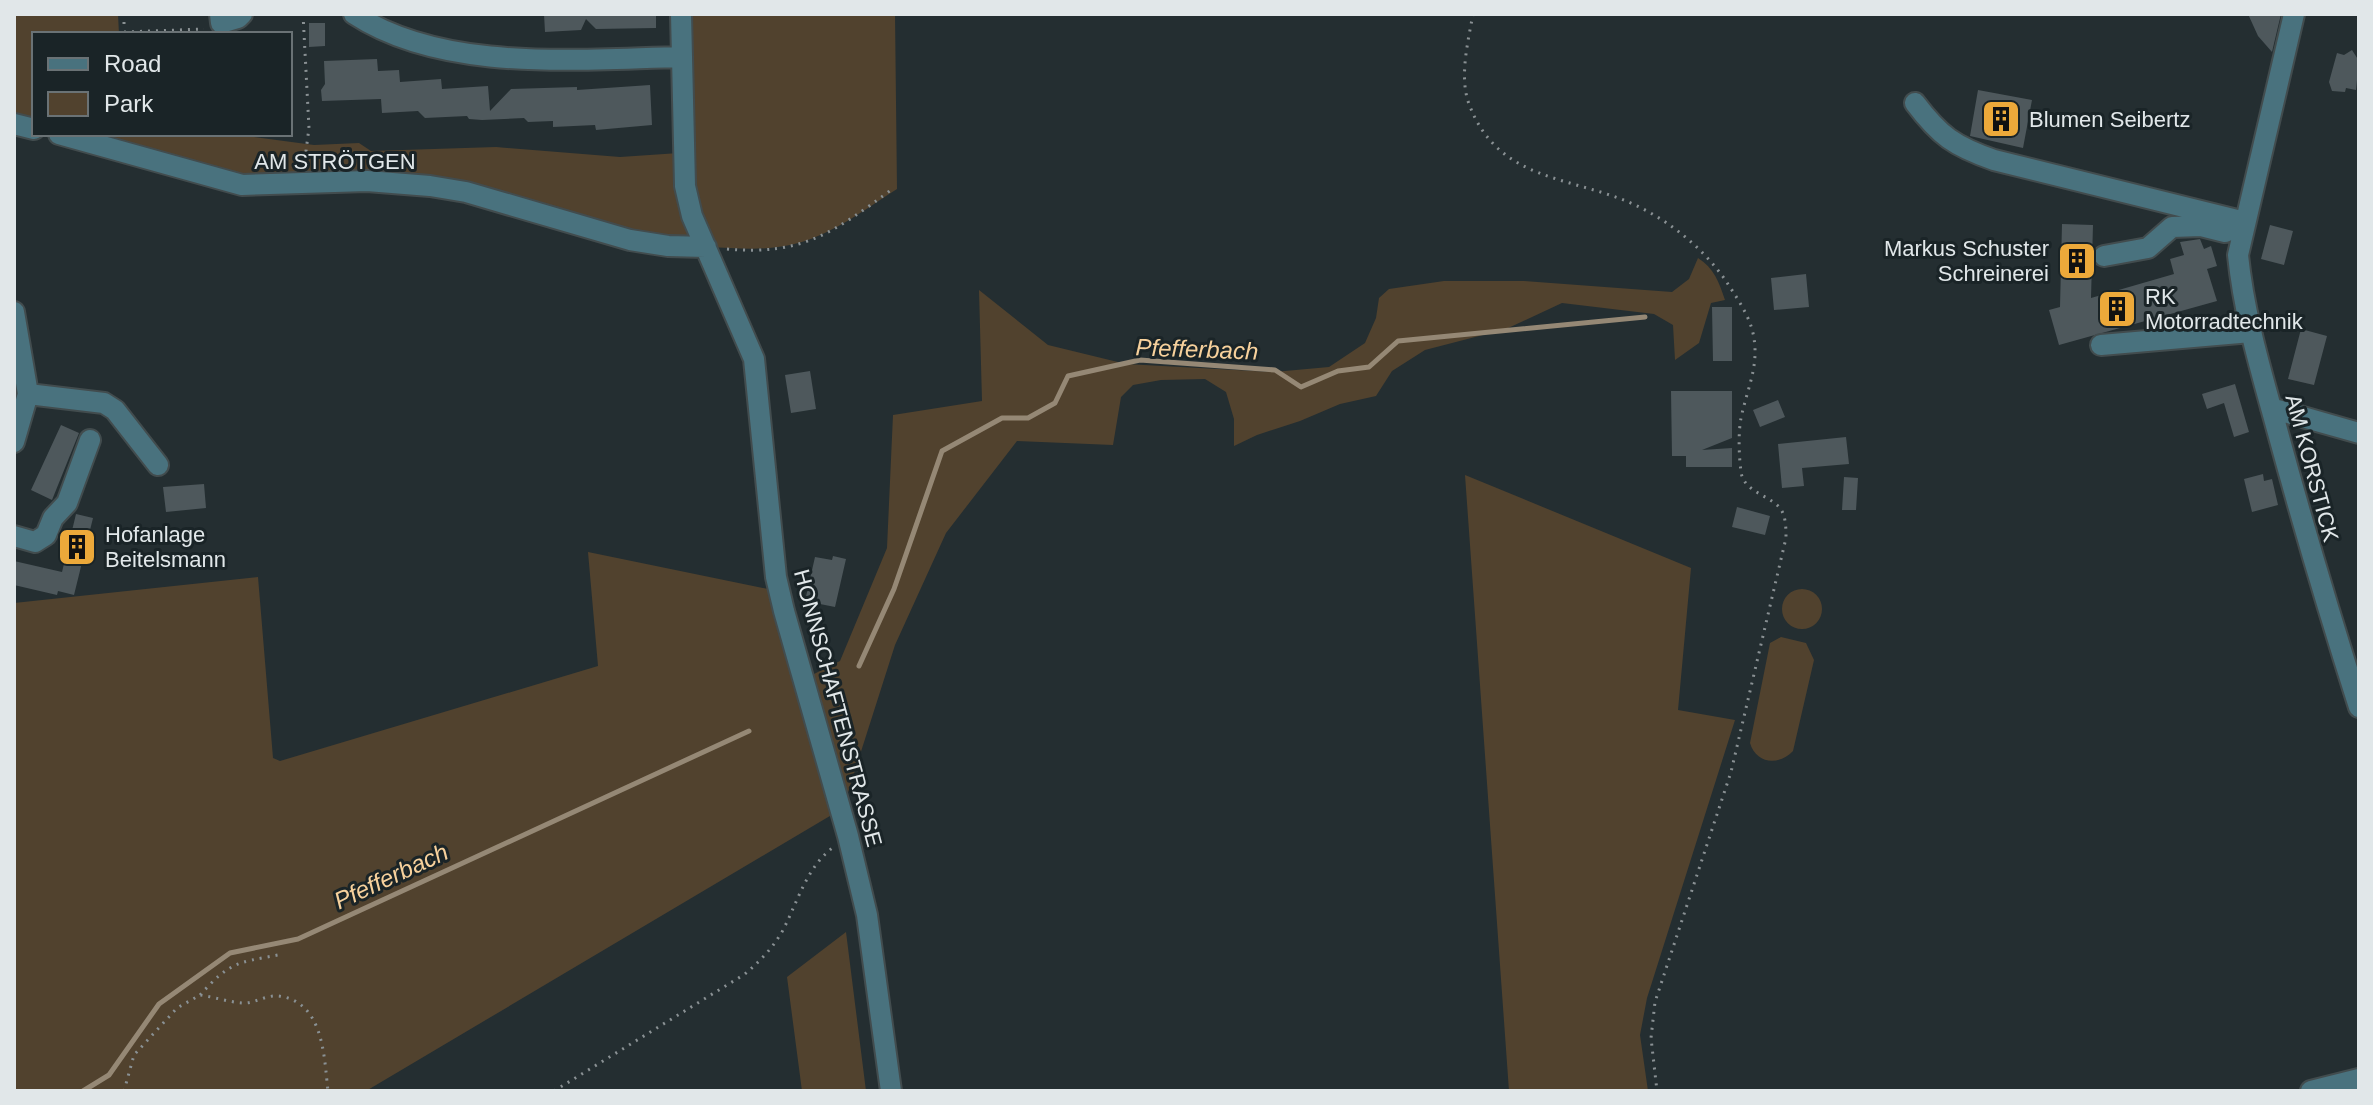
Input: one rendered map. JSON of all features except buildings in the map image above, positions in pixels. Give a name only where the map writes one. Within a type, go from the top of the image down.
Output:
[{"type":"street","points":[[221,18],[238,18],[242,14]]},
{"type":"street","points":[[354,14],[371,25],[443,49],[533,60],[682,57]]},
{"type":"street","name":"HONNSCHAFTENSTRASSE","points":[[681,14],[685,186],[692,216],[754,359],[776,577],[867,915],[891,1091]]},
{"type":"street","name":"AM KORSTICK","points":[[2294,14],[2238,255],[2251,332],[2271,408],[2309,547],[2359,707]]},
{"type":"street","points":[[1915,103],[1938,132],[1968,151],[2245,222]]},
{"type":"street","name":"AM STRÖTGEN","points":[[66,136],[242,185],[367,181],[430,186],[466,192],[630,240],[668,246],[706,247]]},
{"type":"street","points":[[2104,256],[2148,248],[2172,227],[2201,226],[2225,232],[2245,222]]},
{"type":"street","points":[[14,312],[28,394],[14,442]]},
{"type":"street","points":[[2101,345],[2251,332]]},
{"type":"street","points":[[28,394],[104,403],[115,410],[158,465]]},
{"type":"street","points":[[2271,408],[2359,433]]},
{"type":"street","points":[[14,536],[35,542],[46,535],[53,518],[67,503],[90,440]]},
{"type":"street","points":[[2311,1091],[2359,1079]]},
{"type":"path","points":[[299,185],[309,128],[303,14]]},
{"type":"path","points":[[1473,14],[1465,81],[1469,103],[1483,129],[1499,149],[1524,167],[1551,179],[1605,193],[1659,218],[1713,262],[1735,295],[1752,328],[1756,365],[1740,420],[1741,477],[1780,508],[1785,521],[1786,538],[1731,772],[1655,1002],[1651,1038],[1657,1091]]},
{"type":"path","points":[[144,32],[202,29],[221,18]]},
{"type":"path","points":[[706,247],[752,252],[793,247],[838,229],[891,190]]},
{"type":"path","points":[[554,1091],[745,974],[764,957],[782,931],[807,878],[819,861],[848,836]]},
{"type":"path","points":[[124,1091],[134,1055],[177,1008],[200,995],[216,977],[235,963],[278,955]]},
{"type":"path","points":[[200,995],[245,1004],[266,996],[282,996],[311,1013],[323,1045],[328,1091]]},
{"type":"green space","points":[[14,14],[118,14],[119,32],[32,32],[32,128],[14,124]]},
{"type":"green space","points":[[682,14],[895,14],[897,189],[846,222],[804,241],[770,248],[708,247],[694,215]]},
{"type":"green space","points":[[70,136],[246,136],[314,145],[359,143],[371,151],[496,147],[620,157],[679,153],[703,246],[669,244],[512,201],[245,182]]},
{"type":"green space","points":[[1698,258],[1715,276],[1725,300],[1711,303],[1699,343],[1675,360],[1673,325],[1654,314],[1562,303],[1506,329],[1425,350],[1392,371],[1376,396],[1340,404],[1234,446],[1234,419],[1226,392],[1205,379],[1161,380],[1133,385],[1121,397],[1113,445],[1017,441],[946,533],[895,645],[843,808],[804,679],[840,661],[887,548],[893,415],[982,401],[979,290],[1048,345],[1126,364],[1274,372],[1329,367],[1365,343],[1376,318],[1379,298],[1389,289],[1444,281],[1524,281],[1672,292],[1689,279]]},
{"type":"green space","points":[[1465,475],[1691,568],[1678,710],[1735,720],[1647,998],[1640,1035],[1648,1091],[1509,1091]]},
{"type":"green space","points":[[588,552],[778,591],[840,810],[366,1091],[14,1091],[14,603],[258,577],[273,758],[280,761],[598,666]]},
{"type":"green space","points":[[1802,589],[1816,595],[1822,609],[1816,623],[1802,629],[1788,623],[1782,609],[1788,595]]},
{"type":"green space","points":[[1781,637],[1806,643],[1814,660],[1793,751],[1775,761],[1757,755],[1750,743],[1770,643]]},
{"type":"green space","points":[[846,932],[866,1091],[802,1091],[787,977]]},
{"type":"waterway","name":"Pfefferbach","points":[[859,666],[894,589],[942,451],[1002,418],[1028,418],[1055,403],[1068,376],[1140,360],[1275,370],[1301,387],[1338,371],[1369,367],[1398,341],[1645,317]]},
{"type":"waterway","name":"Pfefferbach","points":[[83,1091],[109,1075],[159,1004],[230,953],[298,939],[749,731]]},
{"type":"place","name":"Blumen Seibertz","points":[[2001,119]]},
{"type":"place","name":"Markus Schuster Schreinerei","points":[[2077,261]]},
{"type":"place","name":"RK Motorradtechnik","points":[[2117,309]]},
{"type":"place","name":"Hofanlage Beitelsmann","points":[[77,547]]}]
